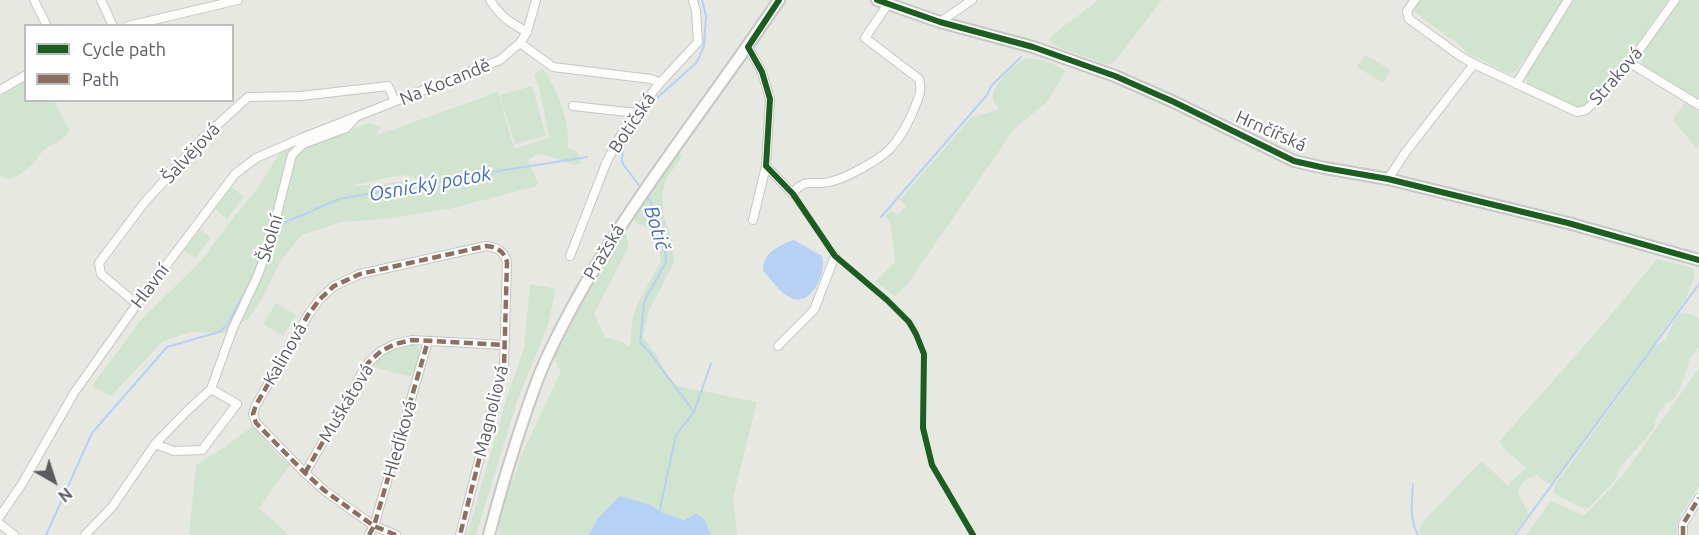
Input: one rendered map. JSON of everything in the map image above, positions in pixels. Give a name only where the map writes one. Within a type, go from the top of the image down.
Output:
[{"type":"street","points":[[34,0],[46,24]]},
{"type":"street","points":[[101,0],[112,24]]},
{"type":"street","points":[[136,24],[238,0]]},
{"type":"street","points":[[490,0],[505,20],[527,32]]},
{"type":"street","name":"Na Kocandě","points":[[356,117],[500,60],[520,43],[527,32],[536,0]]},
{"type":"street","name":"Botičská","points":[[570,256],[607,161],[627,124],[660,83],[698,42],[693,0]]},
{"type":"street","name":"Pražská","points":[[489,535],[516,440],[542,368],[567,317],[592,271],[640,196],[748,47],[779,0]]},
{"type":"street","points":[[940,22],[972,0]]},
{"type":"street","name":"Straková","points":[[1415,0],[1407,11],[1409,19],[1460,56],[1572,111],[1581,112],[1591,105],[1630,63],[1675,0]]},
{"type":"street","points":[[1516,84],[1568,0]]},
{"type":"street","points":[[766,166],[793,194],[802,183],[829,183],[856,172],[889,150],[910,119],[922,89],[919,79],[866,38],[883,2]]},
{"type":"street","name":"Hrnčířská","points":[[883,2],[940,22],[1042,50],[1115,76],[1174,102],[1294,161],[1388,178],[1699,260]]},
{"type":"street","points":[[520,43],[553,67],[651,79],[660,83]]},
{"type":"street","points":[[748,47],[762,72],[770,99],[766,166],[753,220]]},
{"type":"street","points":[[1630,63],[1699,105]]},
{"type":"street","points":[[1388,178],[1474,64]]},
{"type":"street","points":[[0,90],[24,76]]},
{"type":"street","name":"Šalvějová","points":[[137,304],[101,274],[99,263],[144,203],[201,139],[248,97],[301,96],[388,86],[395,101]]},
{"type":"street","points":[[573,106],[636,113]]},
{"type":"street","name":"Hlavní","points":[[0,516],[22,484],[74,393],[137,304],[235,174],[256,158],[356,117]]},
{"type":"street","name":"Školní","points":[[85,535],[112,507],[155,444],[211,389],[233,328],[258,275],[270,241],[292,155],[303,144],[346,128],[356,117]]},
{"type":"street","name":"Kalinová","points":[[396,535],[374,526],[325,491],[305,473],[256,423],[254,414],[256,405],[308,315],[334,286],[360,274],[486,246],[501,251]]},
{"type":"street","name":"Magnoliová","points":[[460,535],[504,366],[507,262],[501,251]]},
{"type":"street","points":[[778,346],[814,310],[835,256]]},
{"type":"street","name":"Muškátová","points":[[305,473],[368,363],[381,351],[395,344],[412,340],[504,345]]},
{"type":"street","name":"Hledíková","points":[[369,535],[374,526],[428,341]]},
{"type":"street","points":[[155,444],[174,451],[202,450],[237,404],[211,389]]},
{"type":"street","points":[[1683,535],[1683,524],[1699,498]]},
{"type":"street","points":[[0,524],[14,535]]},
{"type":"green space","points":[[1096,0],[1162,0],[1115,61],[1108,65],[1055,46],[1050,40],[1052,35]]},
{"type":"green space","points":[[1421,0],[1562,0],[1525,59],[1517,70],[1510,74],[1467,53],[1461,46],[1413,11]]},
{"type":"green space","points":[[1574,0],[1668,0],[1629,55],[1587,103],[1577,108],[1531,87],[1525,77]]},
{"type":"green space","points":[[1681,0],[1699,0],[1699,100],[1645,67],[1641,62],[1643,53]]},
{"type":"green space","points":[[1365,55],[1391,70],[1383,83],[1357,67]]},
{"type":"green space","points":[[1026,58],[1052,64],[1065,71],[1064,74],[1047,102],[1014,129],[907,285],[895,296],[875,282],[894,263],[895,258],[890,221],[885,217],[891,210],[898,215],[906,206],[900,200],[971,118],[997,110],[993,93],[1010,70]]},
{"type":"green space","points":[[543,69],[554,87],[565,117],[568,147],[577,152],[581,164],[574,165],[537,154],[528,160],[538,183],[534,187],[449,209],[384,219],[342,222],[303,234],[281,260],[264,295],[249,318],[225,333],[192,332],[163,341],[111,396],[92,386],[142,319],[201,261],[257,189],[281,151],[369,123],[381,126],[375,136],[498,91],[514,149],[549,138],[539,87],[534,74]],"holes":[[[407,175],[418,180],[346,187],[395,176]]]},
{"type":"green space","points":[[24,82],[24,102],[55,102],[69,130],[63,138],[43,151],[22,172],[9,179],[5,179],[0,174],[0,96]]},
{"type":"green space","points":[[532,86],[546,136],[515,144],[500,95]]},
{"type":"green space","points":[[1685,102],[1699,111],[1699,143],[1696,148],[1674,121]]},
{"type":"green space","points":[[678,152],[682,157],[666,179],[662,195],[664,217],[673,242],[674,263],[649,310],[643,337],[657,356],[665,373],[677,386],[757,402],[733,497],[737,535],[711,535],[704,520],[675,517],[638,502],[589,535],[500,535],[498,530],[504,494],[517,472],[518,463],[561,371],[552,355],[580,299],[624,227],[629,246],[594,314],[605,337],[623,342],[630,347],[632,321],[638,303],[661,261],[658,245],[648,228],[636,223],[632,215]]},
{"type":"green space","points":[[231,187],[244,197],[227,219],[215,209]]},
{"type":"green space","points":[[199,229],[211,237],[195,258],[184,251]]},
{"type":"green space","points":[[1657,259],[1694,270],[1694,277],[1686,299],[1557,478],[1547,483],[1537,475],[1522,484],[1518,493],[1528,515],[1513,535],[1421,535],[1419,530],[1424,520],[1482,461],[1508,486],[1527,468],[1506,451],[1499,442]]},
{"type":"green space","points":[[530,284],[556,289],[547,328],[517,401],[476,535],[467,535],[507,397],[524,348]]},
{"type":"green space","points":[[276,303],[296,315],[283,336],[263,324]]},
{"type":"green space","points":[[1680,313],[1691,314],[1699,318],[1699,347],[1690,358],[1680,389],[1673,400],[1658,413],[1653,430],[1621,466],[1616,479],[1589,508],[1585,509],[1554,494],[1554,487],[1558,480],[1653,348],[1666,339],[1675,318]]},
{"type":"green space","points":[[415,344],[420,355],[414,377],[371,366],[391,350]]},
{"type":"green space","points":[[1699,368],[1699,486],[1681,514],[1677,524],[1677,535],[1526,535],[1551,501],[1584,516],[1623,475]]},
{"type":"green space","points":[[253,426],[290,465],[259,508],[289,535],[189,535],[196,465]]},
{"type":"water","points":[[794,240],[822,256],[823,263],[816,286],[811,293],[799,299],[791,298],[784,293],[763,271],[766,259],[772,251]]},
{"type":"water","points":[[620,496],[651,505],[663,513],[684,520],[696,514],[704,519],[711,535],[589,535],[598,518]]},
{"type":"waterway","name":"Botič","points":[[641,188],[623,164],[623,148],[645,109],[697,62],[704,46],[706,16],[702,0]]},
{"type":"waterway","points":[[881,217],[987,95],[991,86],[1021,57]]},
{"type":"waterway","name":"Osnický potok","points":[[277,226],[339,199],[587,157]]},
{"type":"waterway","name":"Botič","points":[[646,195],[652,204],[664,237],[666,262],[644,302],[640,342],[694,412],[676,435],[659,513]]},
{"type":"waterway","name":"Osnický potok","points":[[46,535],[92,433],[167,347],[219,332],[227,325],[254,275],[268,235]]},
{"type":"waterway","points":[[1515,535],[1699,284]]},
{"type":"waterway","points":[[694,412],[711,364]]},
{"type":"waterway","points":[[1413,484],[1412,516],[1418,535]]},
{"type":"marked path","points":[[396,535],[374,526],[325,491],[256,423],[253,414],[308,315],[334,286],[360,274],[486,246],[500,250],[507,262],[504,366],[460,535]]},
{"type":"marked path","points":[[305,473],[368,363],[381,351],[395,344],[412,340],[504,345]]},
{"type":"marked path","points":[[369,535],[374,526],[428,341]]},
{"type":"marked path","points":[[1683,535],[1683,524],[1699,498]]},
{"type":"cycle path","points":[[779,0],[748,47],[762,72],[770,99],[766,166],[793,194],[835,256],[887,300],[909,322],[916,334],[924,354],[923,428],[932,465],[973,535]]},
{"type":"cycle path","points":[[877,0],[940,22],[1033,47],[1115,76],[1174,102],[1294,161],[1388,179],[1568,223],[1699,260]]}]
